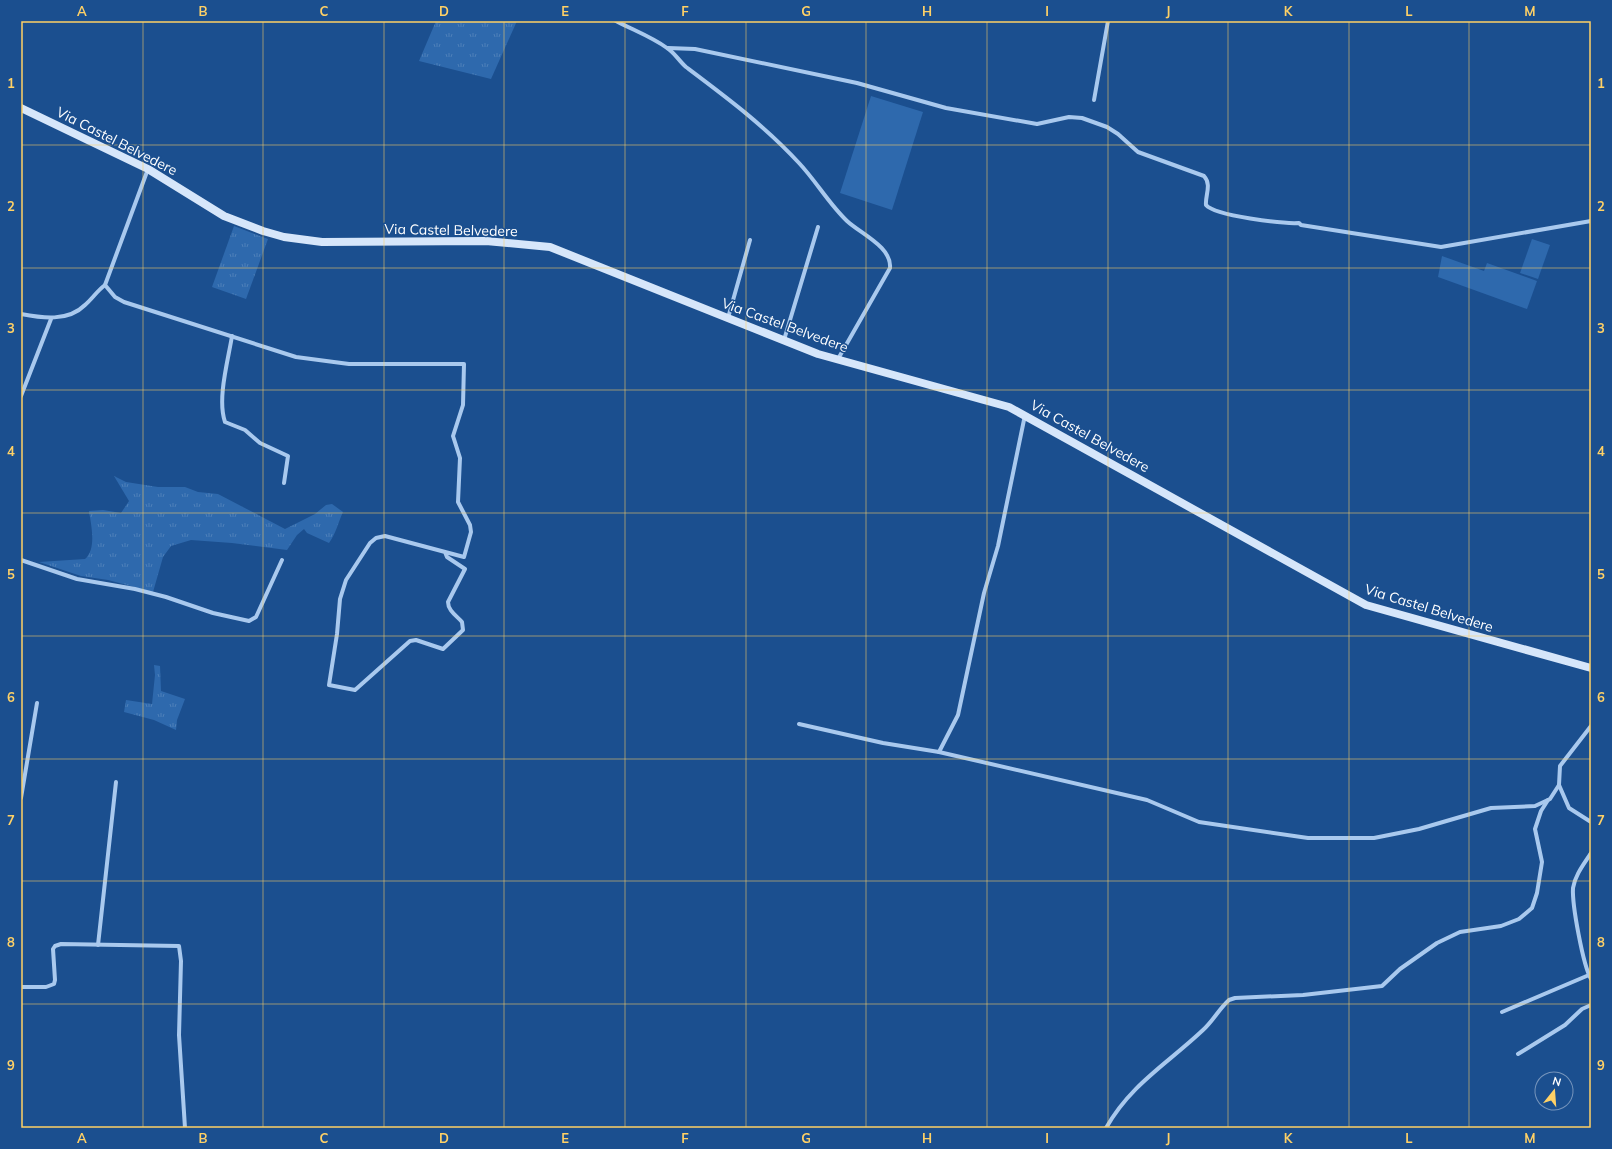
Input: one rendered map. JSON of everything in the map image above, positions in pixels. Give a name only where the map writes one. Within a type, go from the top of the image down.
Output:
[{"type":"street","points":[[616,21],[668,48],[678,61],[752,117],[800,164],[847,222],[885,252],[891,260],[890,268],[837,360]]},
{"type":"street","points":[[1094,100],[1108,21]]},
{"type":"street","points":[[668,48],[695,49],[763,65],[826,76],[946,108],[1037,124],[1069,117],[1096,122],[1118,134],[1138,152],[1204,176],[1207,180],[1208,188],[1206,205],[1213,210],[1232,215],[1299,223],[1301,225],[1441,247],[1591,221]]},
{"type":"street","name":"Via Castel Belvedere","points":[[21,108],[148,169],[224,216],[276,235],[322,242],[486,241],[550,247],[818,354],[935,387],[989,400],[1025,414],[1366,605],[1591,668]]},
{"type":"street","points":[[21,314],[51,319],[63,316],[79,310],[105,285],[148,169]]},
{"type":"street","points":[[784,340],[818,227]]},
{"type":"street","points":[[728,318],[750,240]]},
{"type":"street","points":[[105,285],[115,297],[124,302],[232,336],[281,354],[316,361],[348,364],[464,364],[463,405],[453,436],[460,458],[458,502],[470,525],[471,532],[464,557],[385,536],[380,536],[370,543],[349,573],[343,588],[329,685],[355,690],[410,641],[416,640],[443,649],[463,630],[462,622],[451,611],[448,606],[448,602],[465,570],[447,557],[445,552]]},
{"type":"street","points":[[21,396],[51,319]]},
{"type":"street","points":[[232,336],[222,414],[225,422],[250,432],[260,442],[288,456],[284,483]]},
{"type":"street","points":[[939,752],[958,715],[984,593],[998,546],[1025,414]]},
{"type":"street","points":[[21,560],[77,579],[135,589],[166,597],[224,616],[249,621],[256,617],[282,560]]},
{"type":"street","points":[[21,798],[37,703]]},
{"type":"street","points":[[799,724],[883,743],[939,752],[1147,800],[1199,822],[1308,838],[1374,838],[1419,829],[1491,808],[1535,806],[1548,800]]},
{"type":"street","points":[[1591,726],[1560,766],[1559,785],[1569,808],[1591,822]]},
{"type":"street","points":[[98,945],[116,782]]},
{"type":"street","points":[[1106,1128],[1120,1104],[1142,1081],[1202,1031],[1229,1000],[1235,998],[1303,995],[1382,986],[1400,969],[1437,943],[1460,932],[1501,926],[1519,919],[1532,908],[1537,893],[1542,862],[1534,829],[1540,811],[1559,785]]},
{"type":"street","points":[[1502,1012],[1590,977],[1583,957],[1573,888],[1579,871],[1591,853]]},
{"type":"street","points":[[21,987],[46,987],[54,984],[53,954],[55,946],[61,944],[179,946],[181,961],[179,1042],[185,1128]]},
{"type":"street","points":[[1518,1054],[1565,1025],[1582,1009],[1591,1004]]},
{"type":"green space","points":[[436,21],[517,21],[491,79],[419,61]]},
{"type":"green space","points":[[871,96],[923,112],[892,210],[840,193]]},
{"type":"green space","points":[[234,226],[268,239],[246,299],[212,287]]},
{"type":"green space","points":[[1532,239],[1550,245],[1538,279],[1520,273]]},
{"type":"green space","points":[[1442,256],[1484,271],[1487,263],[1537,281],[1527,309],[1438,277]]},
{"type":"green space","points":[[114,476],[126,482],[158,487],[185,487],[198,492],[218,494],[285,529],[315,514],[326,505],[332,504],[343,512],[329,543],[307,533],[304,529],[297,535],[287,550],[232,543],[191,540],[171,546],[163,557],[153,592],[108,580],[81,576],[39,562],[85,559],[89,555],[92,543],[92,529],[89,511],[103,510],[121,513],[129,501]]},
{"type":"green space","points":[[154,665],[160,666],[161,691],[185,699],[177,720],[176,730],[154,720],[124,712],[126,700],[152,704],[155,675]]}]
